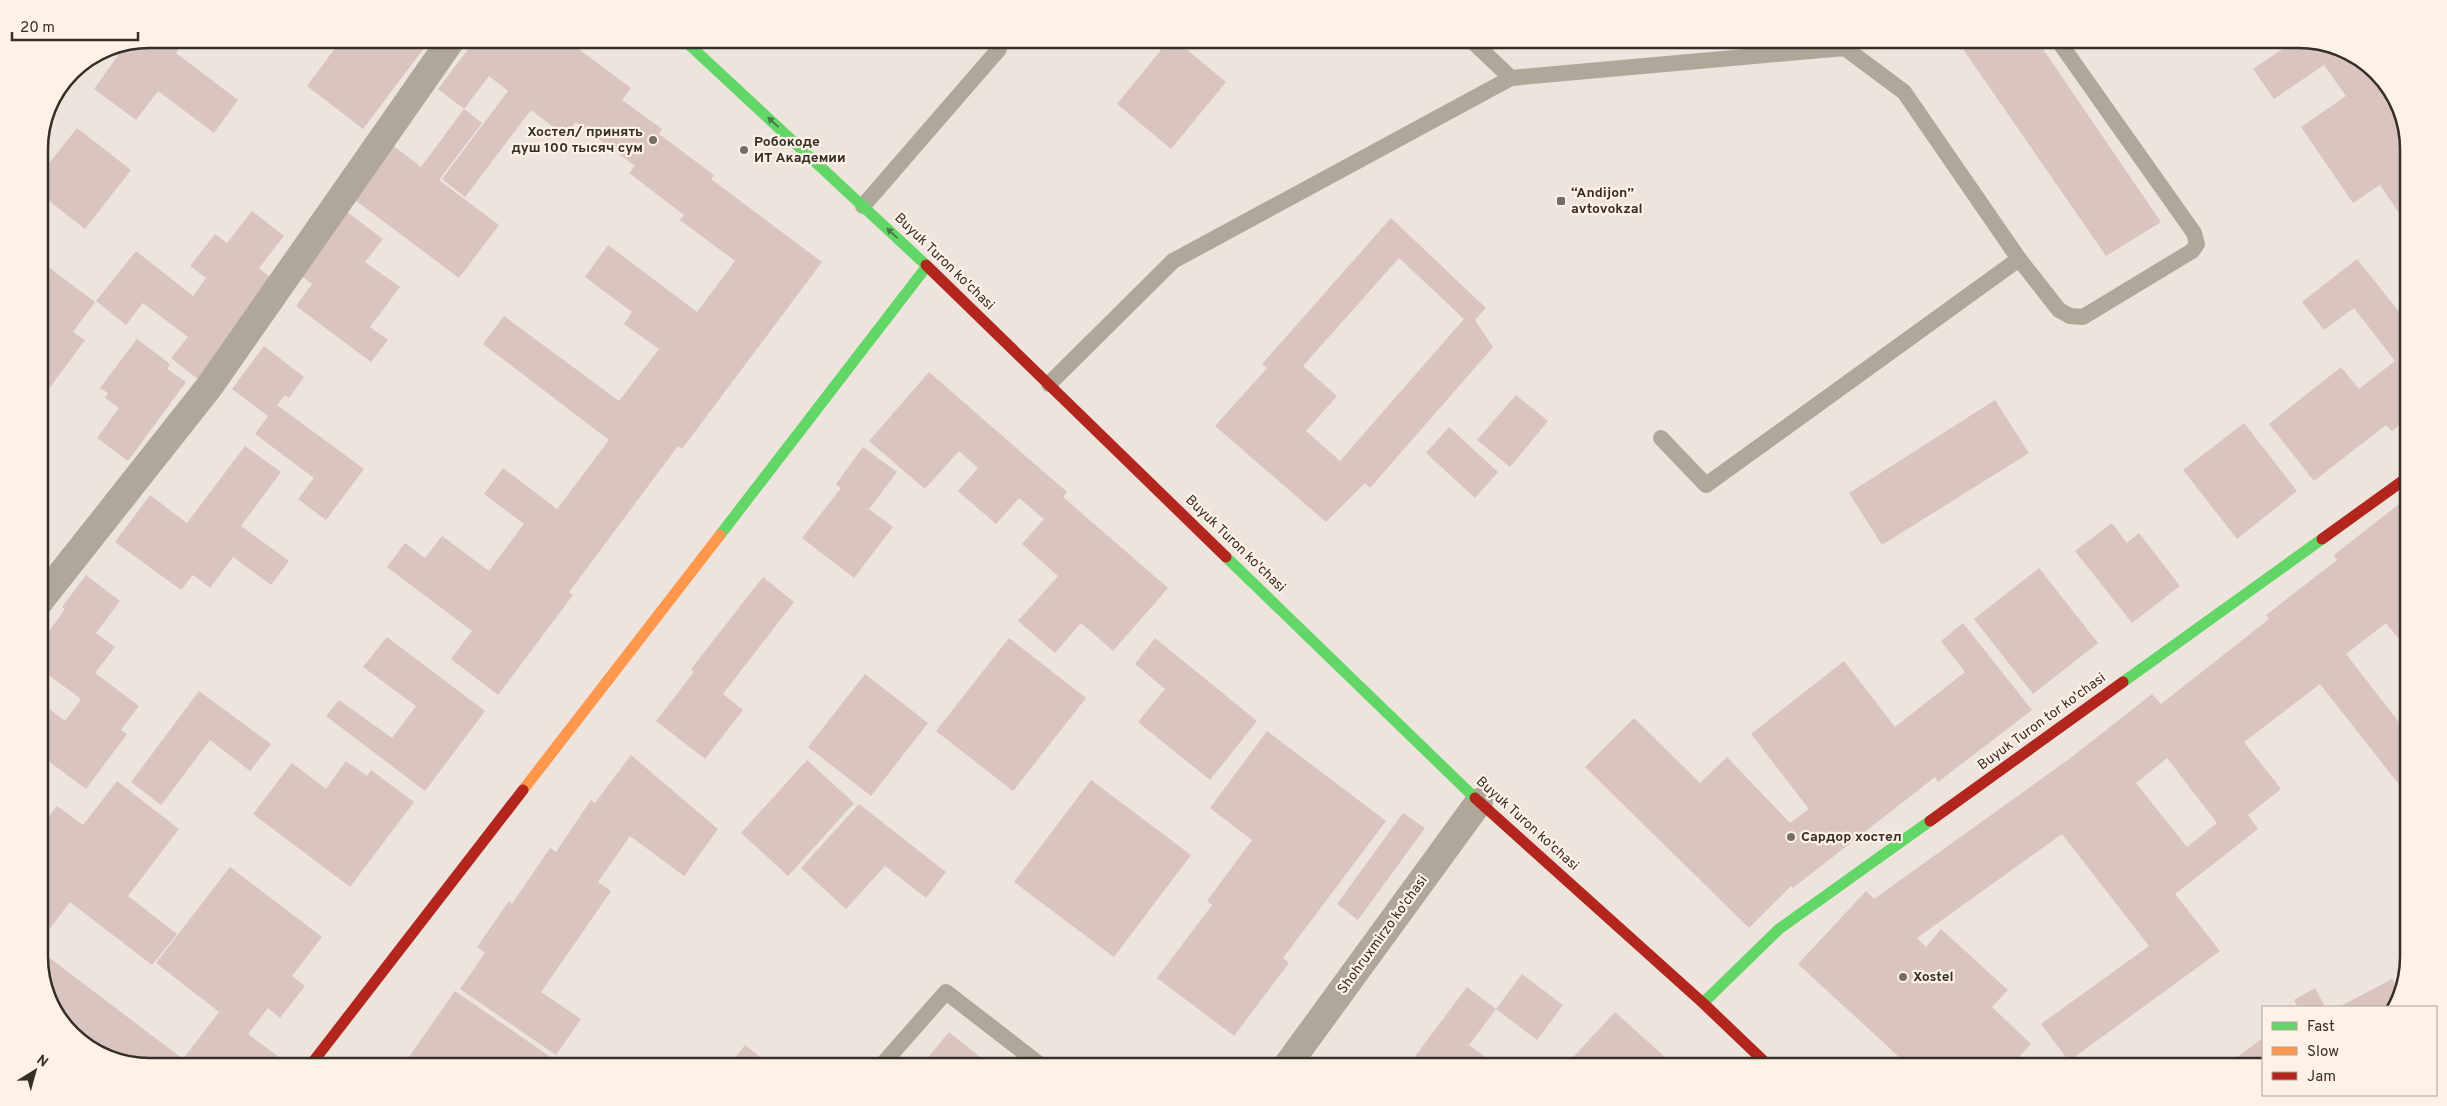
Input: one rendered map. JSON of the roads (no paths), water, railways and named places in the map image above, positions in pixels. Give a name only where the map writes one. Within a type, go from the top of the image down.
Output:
[{"type":"street","points":[[48,591],[210,387],[446,48]]},
{"type":"street","name":"Buyuk Turon ko'chasi","points":[[693,48],[927,266],[1479,802],[1703,1003],[1761,1058]]},
{"type":"street","points":[[316,1058],[927,266]]},
{"type":"street","name":"Buyuk Turon tor ko'chasi","points":[[1703,1003],[1779,929],[2399,483]]},
{"type":"street","name":"Shohruxmirzo ko'chasi","points":[[1293,1058],[1479,802]]},
{"type":"lane","points":[[1480,48],[1512,78]]},
{"type":"lane","points":[[1049,384],[1173,261],[1512,78],[1845,48],[1904,92],[2019,259],[2058,310],[2070,316],[2083,317],[2192,251],[2197,244],[2194,233],[2063,48]]},
{"type":"lane","points":[[863,206],[999,49]]},
{"type":"lane","points":[[1662,438],[1706,485],[2019,259]]},
{"type":"lane","points":[[888,1058],[946,992],[1031,1058]]},
{"type":"place","name":"Хостел/ принять душ 100 тысяч сум","points":[[653,140]]},
{"type":"place","name":"Робокоде ИТ Академии","points":[[744,150]]},
{"type":"place","name":"“Andijon” avtovokzal","points":[[1561,201]]},
{"type":"place","name":"Сардор хостел","points":[[1791,837]]},
{"type":"place","name":"Xostel","points":[[1903,977]]}]
